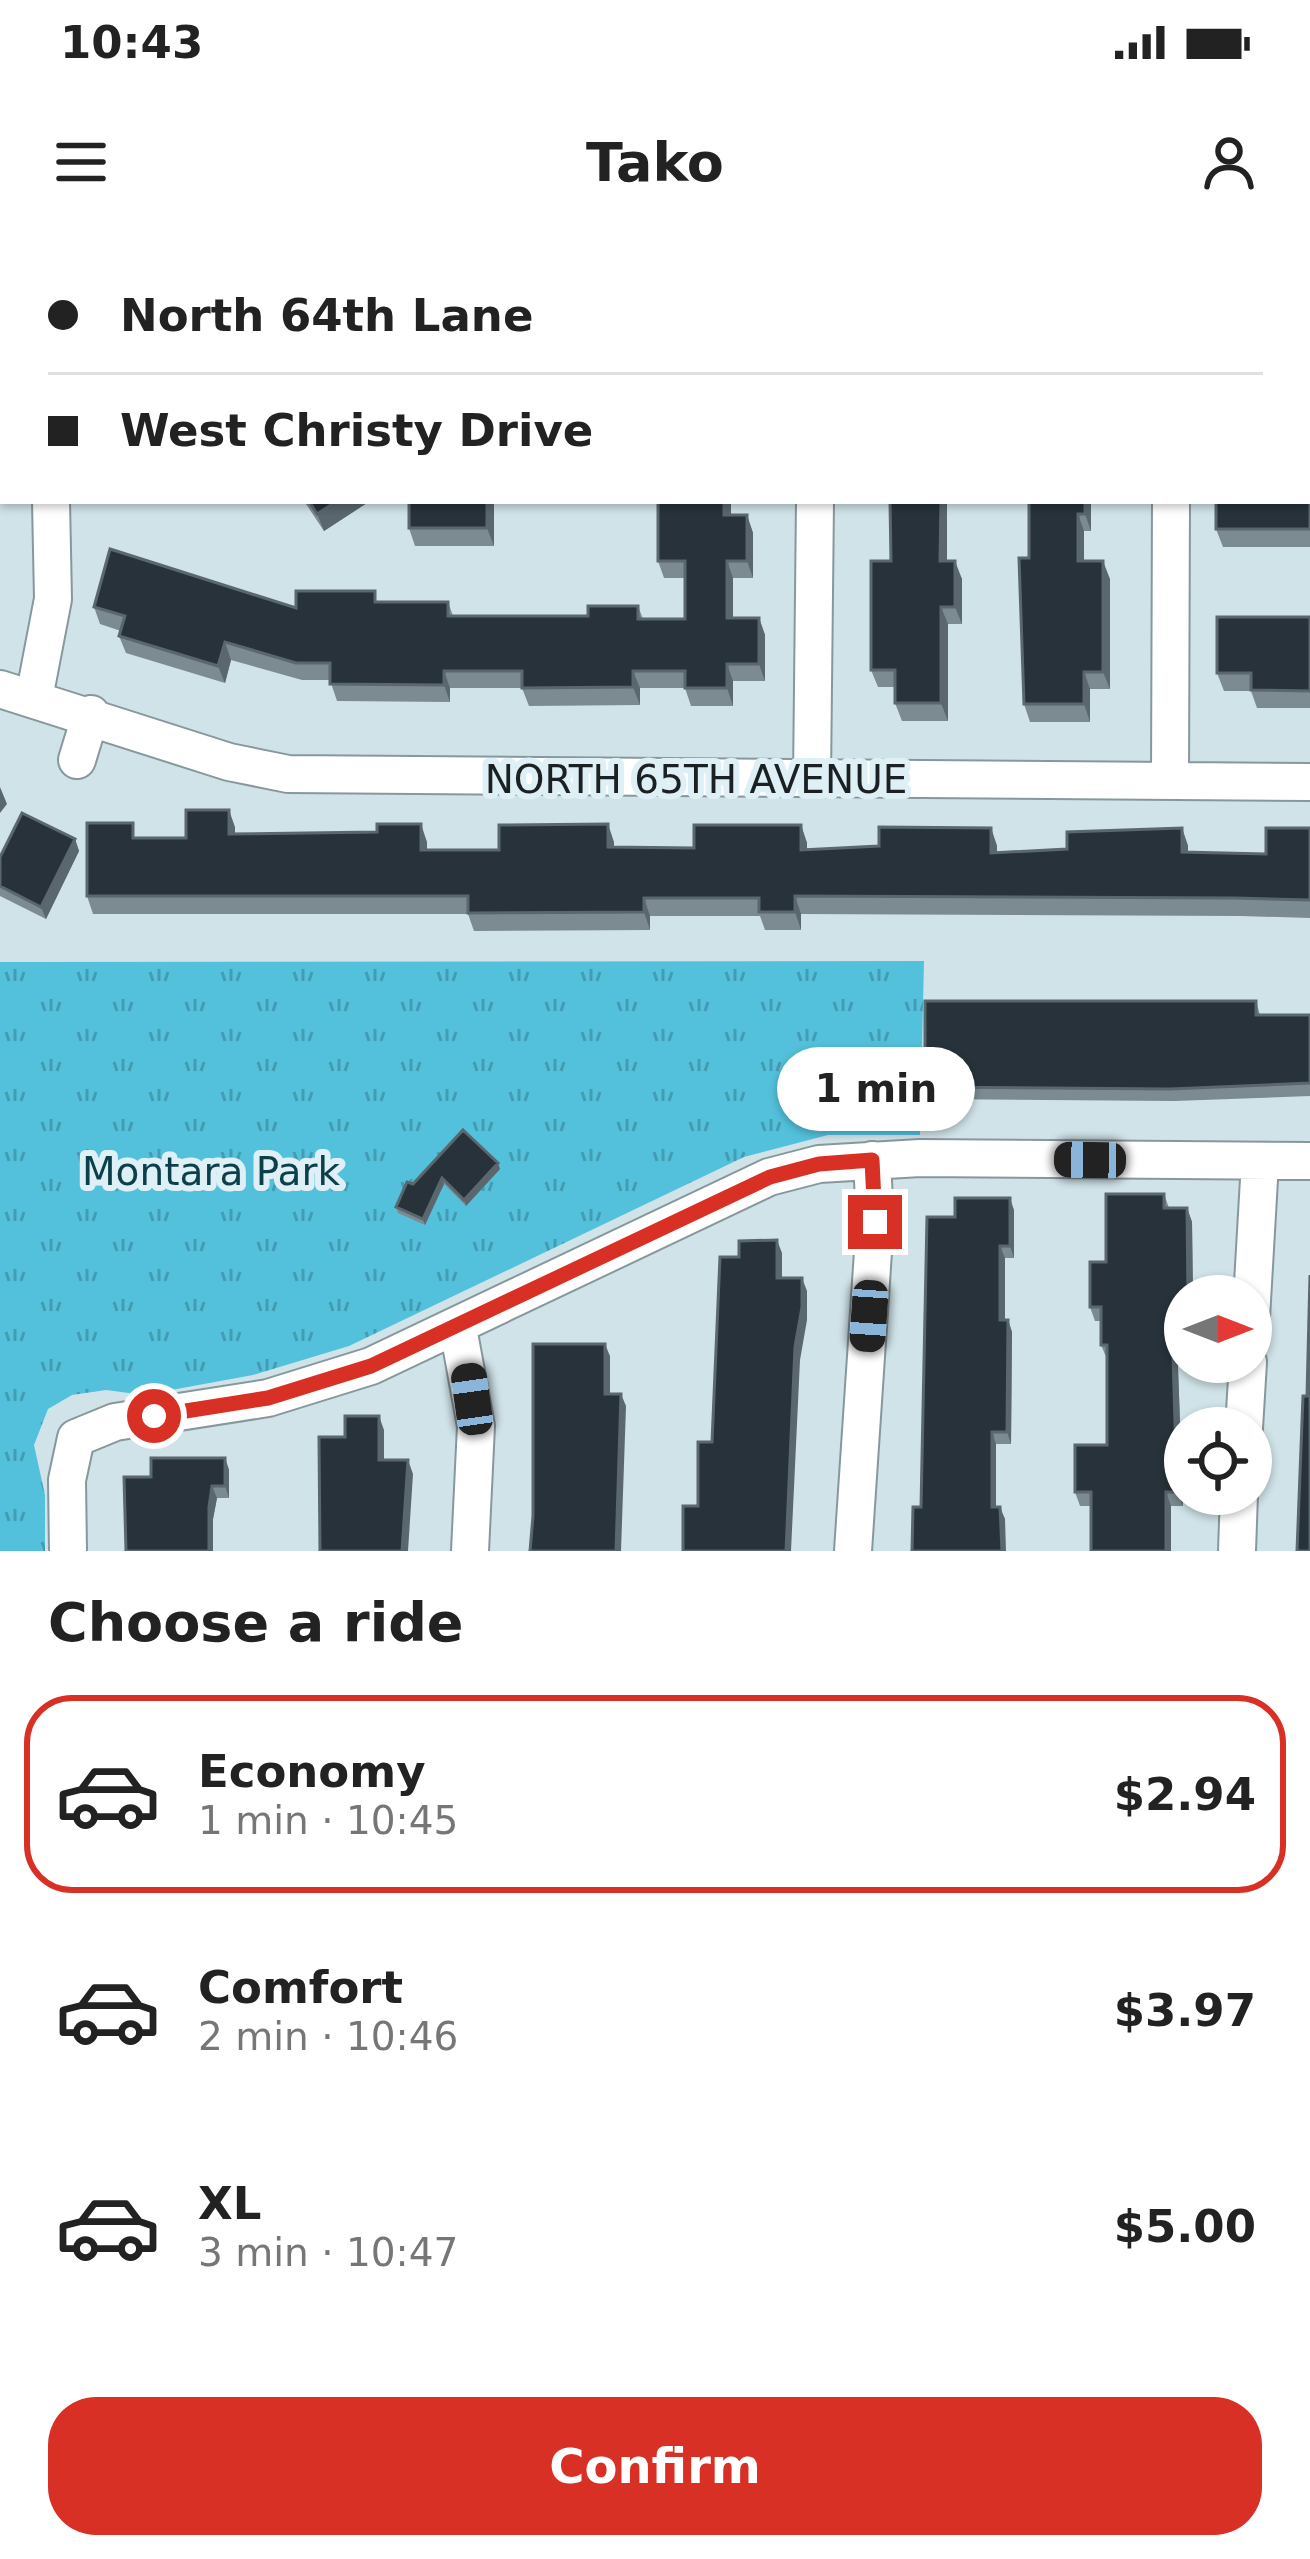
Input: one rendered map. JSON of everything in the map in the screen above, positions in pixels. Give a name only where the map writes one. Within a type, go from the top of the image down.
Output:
[{"type":"street","points":[[17,693],[53,598],[51,504]]},
{"type":"street","points":[[812,778],[814,504]]},
{"type":"street","points":[[1170,781],[1171,504]]},
{"type":"street","name":"NORTH 65TH AVENUE","points":[[17,693],[229,762],[288,774],[1310,782]]},
{"type":"street","points":[[77,760],[91,715]]},
{"type":"street","points":[[853,1551],[875,1222],[872,1160]]},
{"type":"street","points":[[68,1551],[67,1480],[76,1438],[116,1421],[268,1398],[371,1366],[770,1177],[819,1164],[872,1160],[1310,1161]]},
{"type":"street","points":[[1253,1275],[1260,1162]]},
{"type":"street","points":[[458,1328],[476,1426],[470,1551]]},
{"type":"street","points":[[1237,1551],[1238,1515]]},
{"type":"green space","name":"Montara Park","points":[[924,961],[920,1135],[828,1135],[744,1157],[349,1346],[253,1375],[144,1395],[106,1390],[72,1395],[48,1409],[34,1445],[45,1495],[45,1551],[0,1551],[0,962]]},
{"type":"building","points":[[311,504],[332,504],[317,514]]},
{"type":"building","points":[[409,504],[487,504],[487,528],[409,528]]},
{"type":"building","points":[[658,504],[724,504],[724,515],[747,515],[747,561],[727,561],[727,618],[759,618],[759,664],[727,664],[727,688],[685,688],[685,671],[633,671],[633,687],[522,688],[522,671],[444,671],[444,685],[330,684],[330,663],[296,663],[225,642],[218,666],[119,636],[125,616],[94,607],[110,549],[296,608],[296,591],[375,591],[375,602],[448,602],[448,616],[588,616],[588,606],[638,606],[638,619],[685,619],[685,561],[658,561]]},
{"type":"building","points":[[890,504],[941,504],[940,561],[955,561],[955,607],[941,607],[941,703],[895,703],[895,670],[871,670],[871,561],[891,561]]},
{"type":"building","points":[[1029,504],[1085,504],[1085,514],[1078,514],[1078,561],[1103,561],[1103,672],[1084,672],[1084,704],[1024,704],[1019,558],[1029,558]]},
{"type":"building","points":[[1216,504],[1310,504],[1310,529],[1216,529]]},
{"type":"building","points":[[1217,617],[1310,617],[1310,691],[1251,690],[1251,673],[1217,673]]},
{"type":"building","points":[[186,810],[229,810],[229,834],[377,832],[377,824],[421,824],[421,850],[499,850],[499,825],[608,824],[608,847],[694,848],[694,825],[801,825],[801,850],[879,846],[879,827],[991,828],[991,853],[1067,849],[1067,832],[1182,828],[1182,852],[1266,854],[1266,828],[1310,828],[1310,900],[795,896],[795,912],[759,912],[759,898],[644,898],[644,912],[468,913],[468,896],[87,896],[87,823],[133,823],[133,838],[186,838]]},
{"type":"building","points":[[22,813],[75,839],[41,907],[0,886],[0,857]]},
{"type":"building","points":[[925,1001],[1256,1001],[1256,1015],[1310,1015],[1310,1083],[1170,1089],[925,1087]]},
{"type":"building","points":[[463,1130],[498,1163],[464,1200],[442,1178],[423,1219],[396,1207],[407,1182],[413,1184]]},
{"type":"building","points":[[1106,1194],[1164,1194],[1164,1208],[1187,1208],[1188,1275],[1164,1275],[1164,1383],[1174,1383],[1175,1407],[1164,1407],[1166,1551],[1091,1551],[1091,1492],[1075,1492],[1075,1445],[1107,1445],[1107,1345],[1101,1345],[1101,1307],[1090,1307],[1090,1262],[1106,1262]]},
{"type":"building","points":[[955,1198],[1010,1198],[1010,1246],[1000,1246],[1000,1320],[1008,1320],[1007,1432],[992,1432],[992,1507],[1000,1507],[1002,1551],[912,1551],[913,1507],[921,1507],[927,1217],[955,1217]]},
{"type":"building","points":[[777,1240],[777,1278],[802,1278],[786,1551],[683,1551],[683,1506],[698,1506],[698,1442],[712,1442],[720,1257],[739,1257],[739,1241]]},
{"type":"building","points":[[1310,1275],[1310,1551],[1297,1551],[1303,1396],[1307,1396]]},
{"type":"building","points":[[533,1344],[605,1344],[605,1394],[621,1394],[616,1551],[530,1551]]},
{"type":"building","points":[[345,1416],[379,1416],[379,1460],[408,1460],[402,1551],[320,1551],[319,1437],[345,1437]]},
{"type":"building","points":[[151,1458],[225,1458],[225,1486],[212,1486],[209,1551],[126,1551],[124,1477],[151,1477]]},
{"type":"route","points":[[154,1416],[268,1398],[371,1366],[770,1177],[819,1164],[872,1160],[875,1222]]}]
